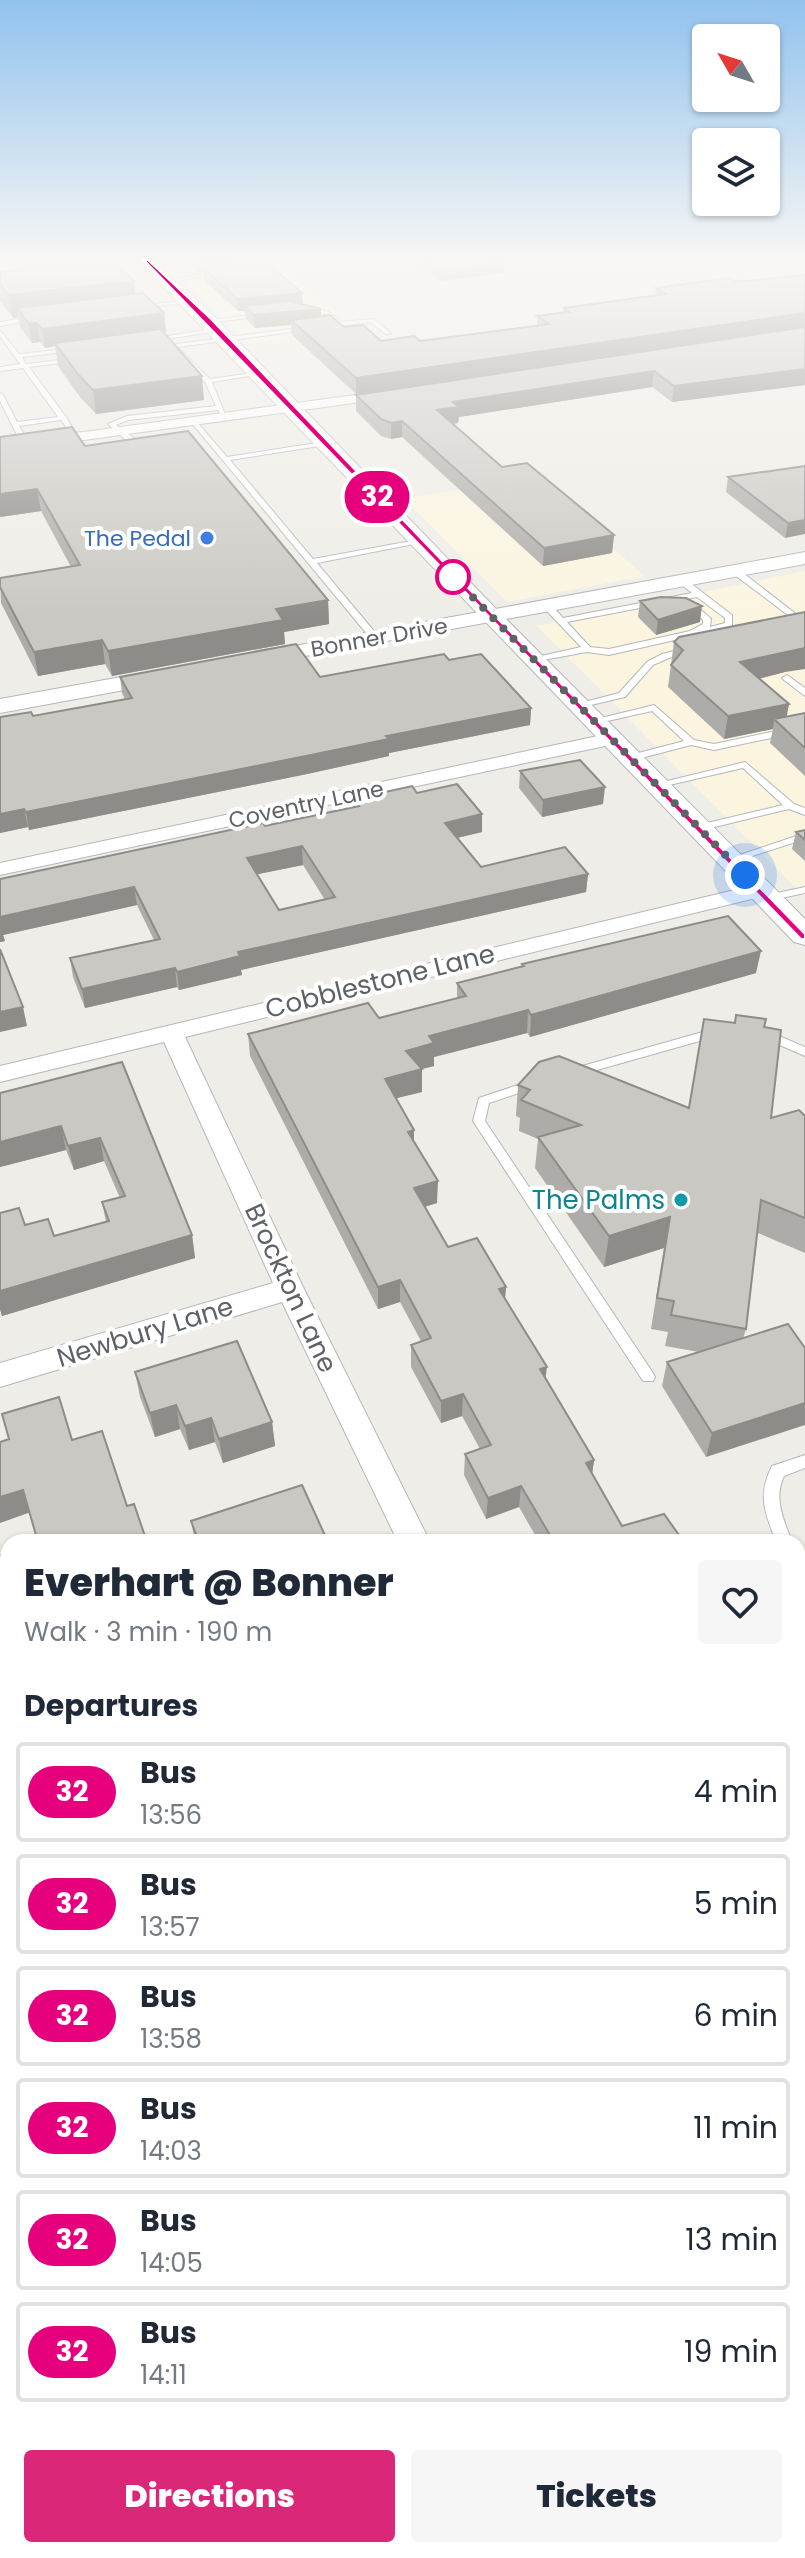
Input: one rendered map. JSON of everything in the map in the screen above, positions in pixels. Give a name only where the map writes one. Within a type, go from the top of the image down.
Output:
[{"type":"main road","points":[[266,380],[491,617],[805,936]]},
{"type":"street","points":[[0,443],[76,437],[193,421],[222,412],[293,408],[402,393]]},
{"type":"street","name":"Bonner Drive","points":[[235,663],[491,617],[554,614],[682,581],[805,558]]},
{"type":"street","points":[[1,703],[189,671]]},
{"type":"street","name":"Coventry Lane","points":[[0,869],[612,739]]},
{"type":"street","name":"Cobblestone Lane","points":[[0,1074],[763,894]]},
{"type":"street","name":"Brockton Lane","points":[[171,1032],[290,1289],[410,1534]]},
{"type":"street","name":"Newbury Lane","points":[[0,1375],[290,1289]]},
{"type":"lane","points":[[35,380],[76,437]]},
{"type":"lane","points":[[152,445],[132,441],[111,424],[113,420],[222,412],[208,381],[213,380]]},
{"type":"lane","points":[[0,395],[24,441]]},
{"type":"lane","points":[[15,424],[64,418]]},
{"type":"lane","points":[[193,421],[375,638]]},
{"type":"lane","points":[[193,439],[206,437]]},
{"type":"lane","points":[[225,459],[326,443]]},
{"type":"lane","points":[[311,562],[419,541]]},
{"type":"lane","points":[[735,571],[805,626]]},
{"type":"lane","points":[[532,659],[587,649],[609,652],[729,625],[729,617],[682,581]]},
{"type":"lane","points":[[589,616],[699,594]]},
{"type":"lane","points":[[656,610],[687,608],[707,619],[707,625],[679,638]]},
{"type":"lane","points":[[554,614],[589,616],[640,612]]},
{"type":"lane","points":[[554,614],[587,649]]},
{"type":"lane","points":[[790,630],[805,626]]},
{"type":"lane","points":[[586,713],[622,695],[645,664],[657,657],[701,648]]},
{"type":"lane","points":[[787,678],[805,693]]},
{"type":"lane","points":[[586,713],[654,708],[691,742]]},
{"type":"lane","points":[[630,758],[691,742],[714,747],[805,730]]},
{"type":"lane","points":[[805,730],[753,743],[742,751],[745,765],[790,806],[805,812]]},
{"type":"lane","points":[[656,785],[745,765]]},
{"type":"lane","points":[[698,828],[790,806]]},
{"type":"lane","points":[[730,860],[805,836]]},
{"type":"lane","points":[[763,894],[805,890]]},
{"type":"lane","points":[[648,1377],[479,1121],[480,1108],[491,1096],[741,1030],[770,1035],[805,1052]]},
{"type":"lane","points":[[781,1534],[769,1498],[770,1487],[778,1471],[805,1461]]},
{"type":"shaded area","points":[[530,477],[645,576],[507,602],[404,499]]},
{"type":"shaded area","points":[[805,571],[805,897],[537,626]]},
{"type":"building","points":[[84,380],[168,380],[93,390]]},
{"type":"building","points":[[453,380],[593,380],[453,402],[459,407],[437,410],[502,467],[527,463],[614,535],[544,548],[402,421],[391,423],[381,419],[356,395]]},
{"type":"building","points":[[666,380],[717,380],[674,386]]},
{"type":"building","points":[[72,427],[85,446],[188,431],[328,600],[276,609],[283,620],[108,651],[102,640],[34,652],[0,587],[0,578],[80,565],[37,489],[0,494],[0,437]]},
{"type":"building","points":[[805,466],[805,520],[788,523],[728,477]]},
{"type":"building","points":[[661,597],[686,598],[702,606],[658,620],[640,601]]},
{"type":"building","points":[[805,612],[805,648],[740,662],[789,704],[728,716],[671,665],[683,650],[674,642],[679,637]]},
{"type":"building","points":[[296,644],[320,677],[444,654],[449,660],[481,654],[531,708],[26,812],[24,809],[0,814],[0,717],[31,712],[33,716],[132,698],[120,677]]},
{"type":"building","points":[[805,713],[805,748],[774,719]]},
{"type":"building","points":[[580,760],[605,787],[543,800],[520,771]]},
{"type":"building","points":[[457,784],[482,814],[445,823],[481,867],[565,847],[588,874],[238,952],[240,956],[177,972],[175,968],[82,989],[70,958],[160,939],[134,887],[0,917],[0,879],[263,823],[265,826],[359,806],[353,799],[412,786],[417,793]],"holes":[[[302,846],[335,897],[279,910],[247,858]]]},
{"type":"building","points":[[805,830],[805,840],[796,832]]},
{"type":"building","points":[[728,916],[761,951],[531,1015],[528,1010],[429,1036],[434,1043],[406,1051],[422,1069],[385,1079],[414,1130],[408,1132],[438,1181],[414,1188],[448,1247],[477,1238],[506,1287],[499,1289],[547,1367],[540,1369],[594,1460],[586,1463],[622,1526],[664,1514],[678,1534],[549,1534],[521,1486],[488,1498],[465,1454],[491,1445],[463,1394],[441,1401],[411,1345],[431,1338],[400,1280],[378,1287],[248,1034],[368,1003],[379,1018],[466,996],[457,983],[524,966],[522,964]]},
{"type":"building","points":[[0,949],[23,1007],[0,1012]]},
{"type":"building","name":"The Palms","points":[[736,1015],[766,1019],[764,1027],[781,1030],[771,1118],[799,1110],[805,1116],[805,1218],[761,1200],[746,1329],[671,1315],[674,1301],[657,1298],[670,1217],[609,1236],[538,1137],[581,1125],[521,1100],[530,1090],[518,1085],[539,1062],[559,1056],[689,1108],[704,1019],[735,1023]]},
{"type":"building","points":[[122,1062],[192,1235],[0,1291],[0,1213],[19,1208],[25,1225],[48,1219],[54,1236],[109,1221],[102,1202],[125,1196],[100,1138],[68,1146],[61,1126],[0,1142],[0,1093]]},
{"type":"building","points":[[788,1324],[805,1348],[805,1403],[712,1433],[667,1362]]},
{"type":"building","points":[[237,1341],[272,1422],[219,1439],[211,1418],[185,1426],[176,1405],[150,1413],[135,1372]]},
{"type":"building","points":[[59,1397],[72,1440],[102,1431],[127,1506],[134,1504],[144,1534],[36,1534],[23,1490],[0,1497],[0,1442],[9,1439],[2,1414]]},
{"type":"building","points":[[302,1485],[324,1534],[196,1534],[191,1521]]},
{"type":"bus line","name":"32","points":[[266,380],[491,617],[805,936]]},
{"type":"place","name":"The Pedal","points":[[207,538]]},
{"type":"place","name":"The Palms","points":[[681,1200]]},
{"type":"route","points":[[453,577],[745,875]]}]
